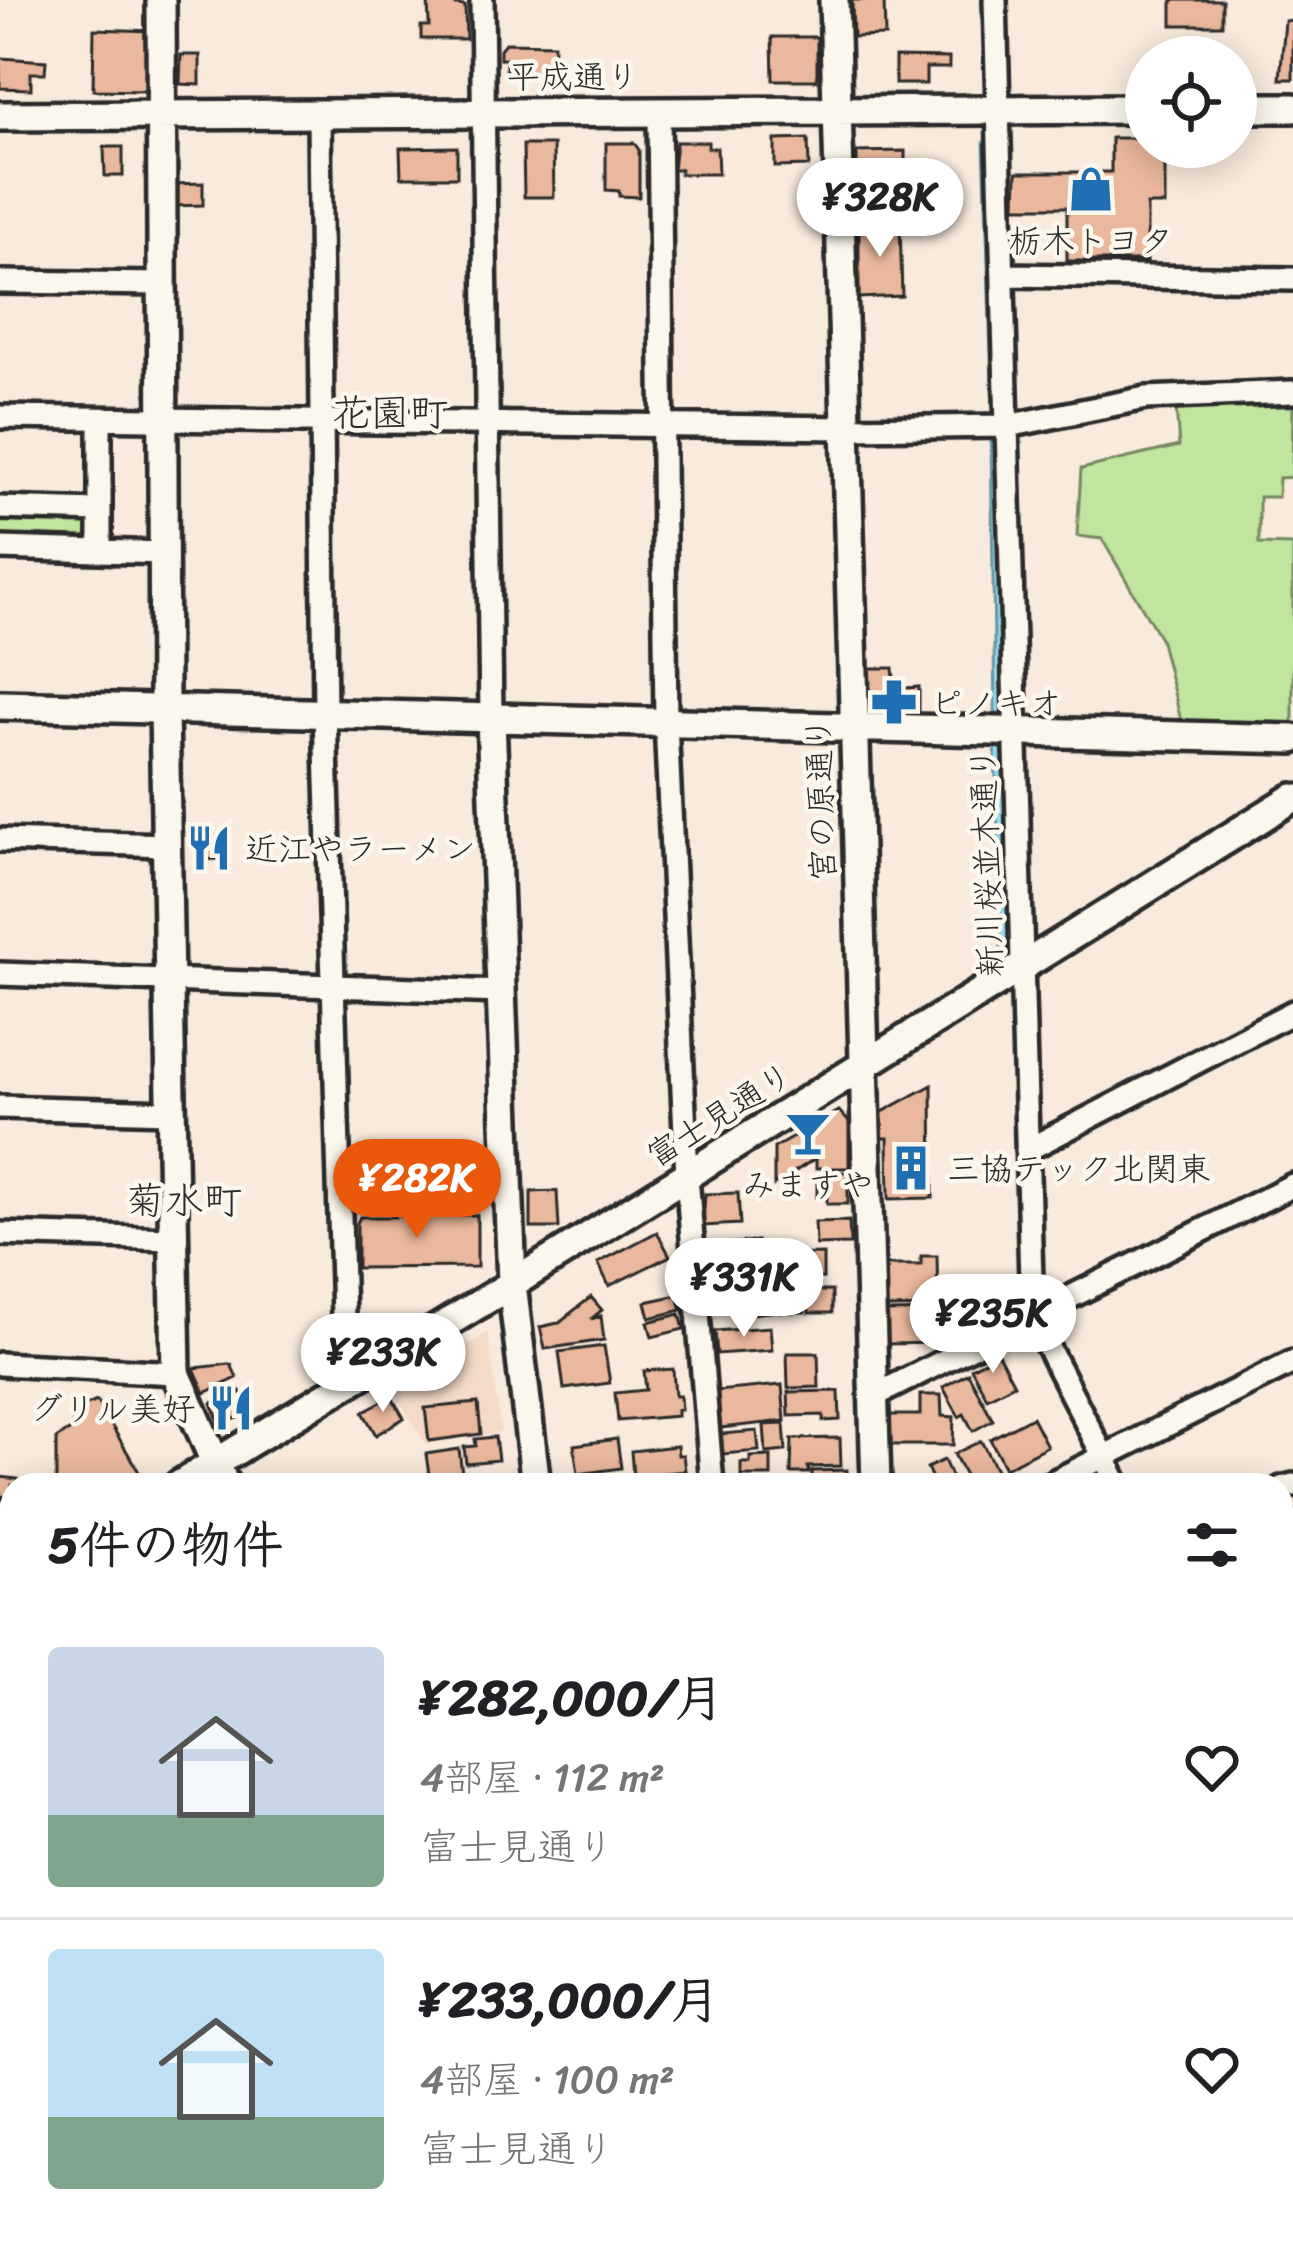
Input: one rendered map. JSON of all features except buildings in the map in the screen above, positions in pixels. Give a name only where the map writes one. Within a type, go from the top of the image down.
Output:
[{"type":"street","points":[[160,0],[164,709],[176,1373],[220,1473]]},
{"type":"street","points":[[482,0],[491,718],[512,1284],[535,1473]]},
{"type":"street","name":"宮の原通り","points":[[834,0],[876,1473]]},
{"type":"street","name":"新川桜並木通り","points":[[995,0],[1032,1316],[1112,1473]]},
{"type":"street","points":[[1257,108],[1293,108]]},
{"type":"street","name":"平成通り","points":[[0,116],[1125,109]]},
{"type":"street","points":[[659,112],[666,722],[687,1176],[711,1473]]},
{"type":"street","points":[[319,115],[325,713],[344,1384]]},
{"type":"street","points":[[1005,274],[1293,279]]},
{"type":"street","points":[[0,282],[164,284]]},
{"type":"street","points":[[0,417],[1008,426],[1146,398],[1293,392]]},
{"type":"street","points":[[100,419],[100,551]]},
{"type":"street","points":[[0,508],[99,511]]},
{"type":"street","points":[[0,548],[164,553]]},
{"type":"street","points":[[0,705],[1293,739]]},
{"type":"street","name":"富士見通り","points":[[220,1473],[344,1384],[1023,969],[1293,798]]},
{"type":"street","points":[[0,840],[167,845]]},
{"type":"street","points":[[0,974],[501,992]]},
{"type":"street","points":[[1028,1150],[1293,1012]]},
{"type":"street","points":[[0,1107],[169,1112]]},
{"type":"street","points":[[874,1396],[1293,1185]]},
{"type":"street","points":[[0,1234],[173,1239]]},
{"type":"street","points":[[1071,1473],[1293,1362]]},
{"type":"street","points":[[0,1364],[176,1373]]},
{"type":"shaded area","points":[[488,1333],[501,1432],[425,1444],[392,1388]]},
{"type":"green space","points":[[1293,405],[1292,477],[1279,478],[1278,497],[1259,497],[1259,544],[1293,545],[1293,726],[1182,724],[1160,638],[1102,539],[1077,536],[1081,469],[1179,446],[1176,408]]},
{"type":"green space","points":[[0,514],[93,516],[94,543],[0,541]]},
{"type":"water","points":[[987,142],[997,418],[993,417]]},
{"type":"water","points":[[991,438],[996,438],[1002,714],[995,713]]},
{"type":"water","points":[[995,745],[1002,745],[1009,951],[1001,952]]},
{"type":"place","name":"栃木トヨタ","points":[[1091,189]]},
{"type":"place","name":"ピノキオ","points":[[894,702]]},
{"type":"place","name":"近江やラーメン","points":[[209,848]]},
{"type":"place","name":"みますや","points":[[808,1133]]},
{"type":"place","name":"三協テック北関東","points":[[911,1168]]},
{"type":"place","name":"グリル美好","points":[[231,1408]]},
{"type":"district","name":"花園町","points":[[390,412]]},
{"type":"district","name":"菊水町","points":[[184,1200]]}]
